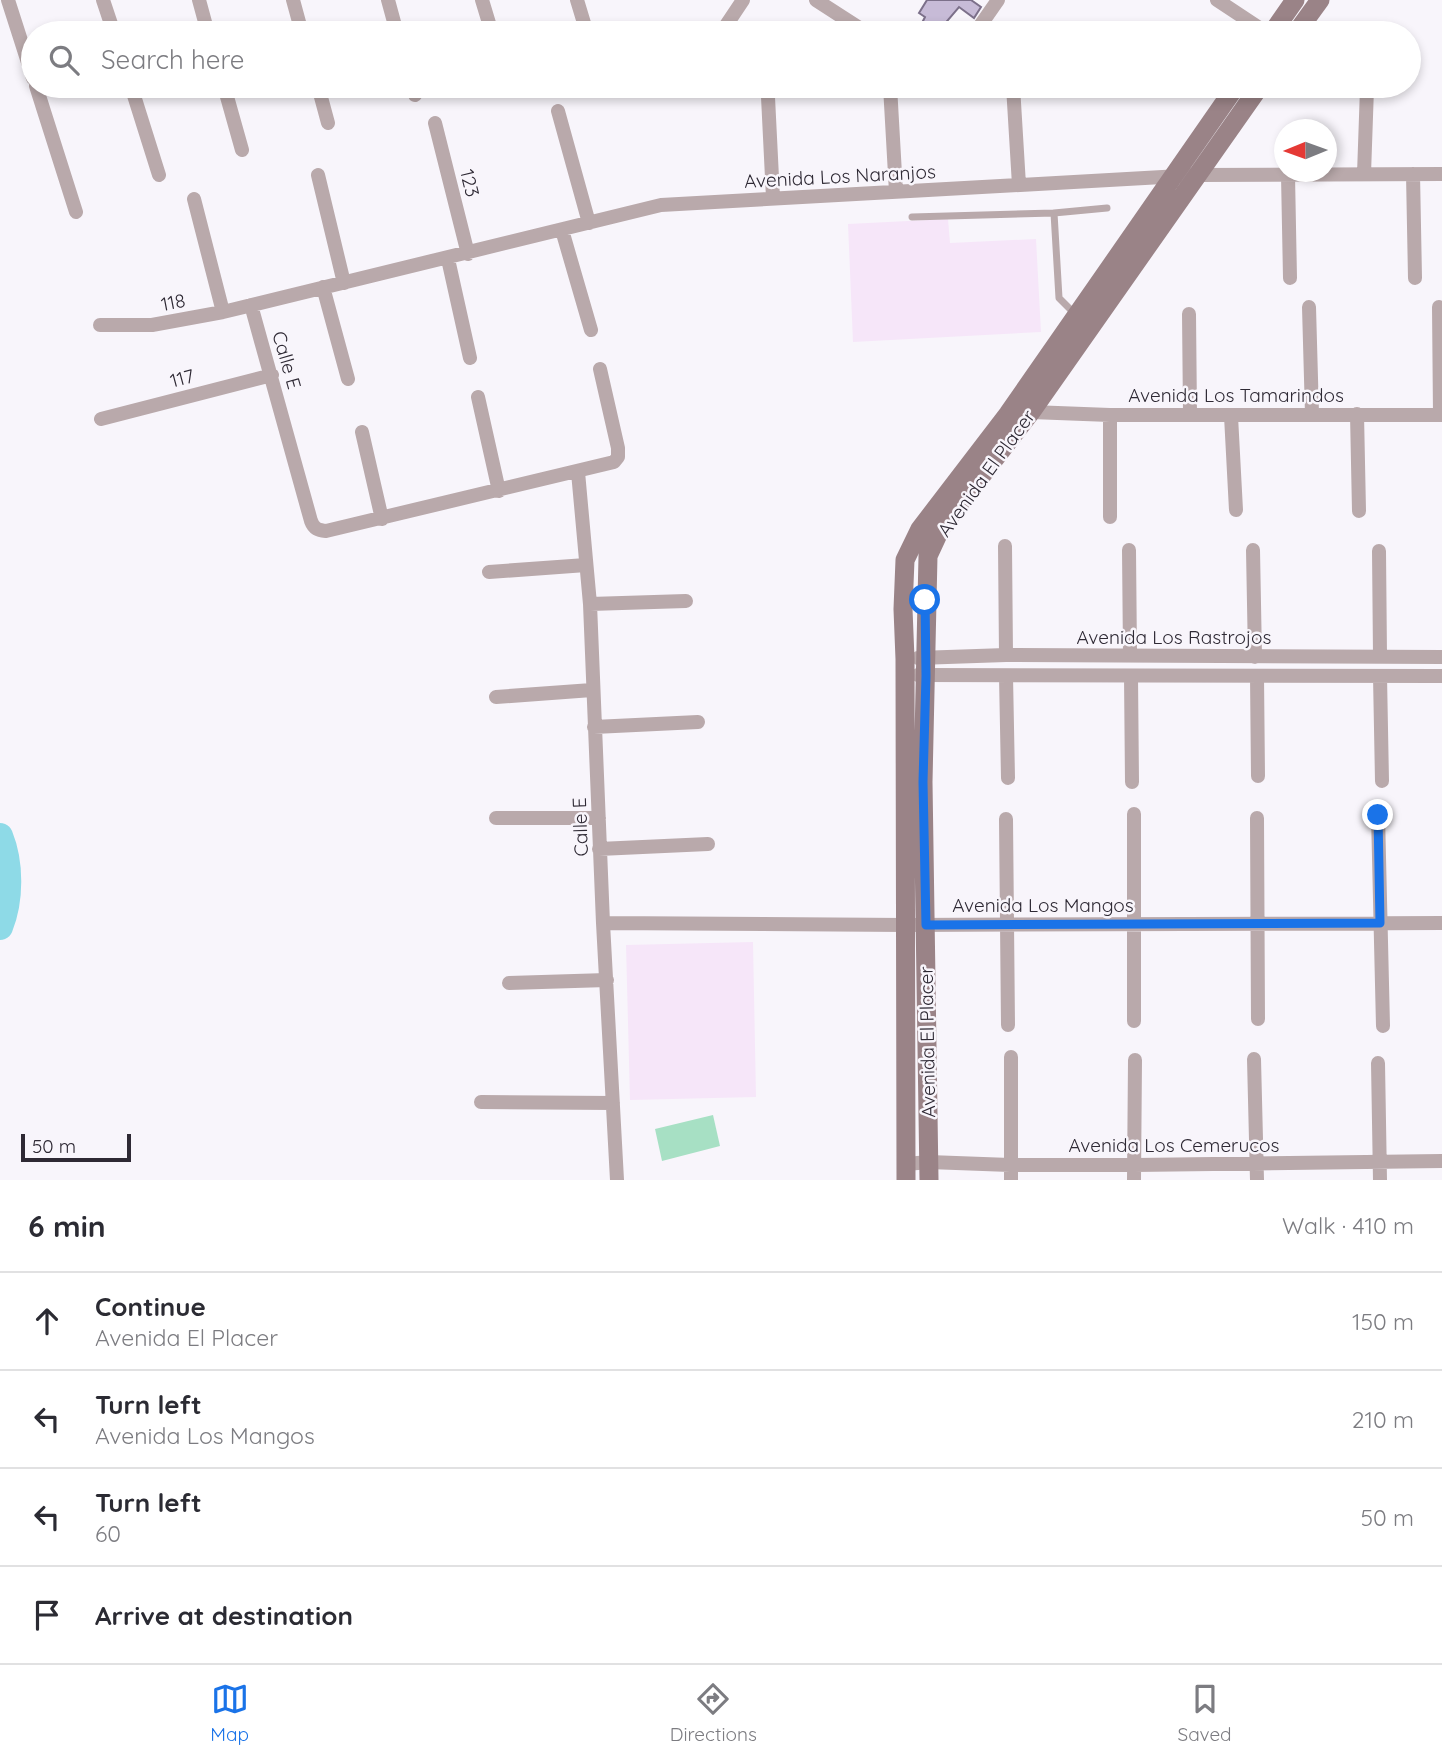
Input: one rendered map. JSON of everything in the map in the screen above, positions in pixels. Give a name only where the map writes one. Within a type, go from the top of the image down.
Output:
[{"type":"street","points":[[8,0],[21,41]]},
{"type":"street","points":[[103,0],[110,21]]},
{"type":"street","points":[[199,0],[205,21]]},
{"type":"street","points":[[293,0],[299,21]]},
{"type":"street","points":[[388,0],[394,21]]},
{"type":"street","points":[[482,0],[488,21]]},
{"type":"street","points":[[577,0],[583,21]]},
{"type":"street","points":[[729,21],[743,0]]},
{"type":"street","points":[[816,0],[848,21]]},
{"type":"street","points":[[983,21],[998,0]]},
{"type":"street","points":[[1217,0],[1250,21]]},
{"type":"street","points":[[1278,21],[1295,0]]},
{"type":"street","points":[[1305,21],[1320,0]]},
{"type":"street","points":[[40,98],[76,212]]},
{"type":"street","points":[[135,98],[159,175]]},
{"type":"street","points":[[227,98],[242,150]]},
{"type":"street","points":[[321,98],[328,122]]},
{"type":"street","points":[[768,98],[773,198]]},
{"type":"street","points":[[891,98],[896,192]]},
{"type":"street","points":[[1014,98],[1019,185]]},
{"type":"street","name":"Avenida El Placer","points":[[906,1172],[905,560],[920,528],[1008,414],[1228,98]]},
{"type":"street","name":"Avenida El Placer","points":[[929,1171],[923,782],[928,556],[942,528],[1031,412],[1252,98]]},
{"type":"street","points":[[1364,174],[1367,98]]},
{"type":"street","points":[[558,111],[589,223]]},
{"type":"street","name":"123","points":[[435,123],[468,254]]},
{"type":"street","name":"Avenida Los Naranjos","points":[[1337,174],[1442,174]]},
{"type":"street","points":[[1413,174],[1415,278]]},
{"type":"street","points":[[318,175],[344,283]]},
{"type":"street","name":"Avenida Los Naranjos","points":[[251,305],[661,205],[1198,175],[1274,175]]},
{"type":"street","points":[[1288,182],[1290,278]]},
{"type":"street","points":[[194,199],[223,312]]},
{"type":"street","points":[[562,230],[591,330]]},
{"type":"street","points":[[448,258],[470,358]]},
{"type":"street","points":[[323,287],[348,379]]},
{"type":"street","name":"118","points":[[100,326],[152,325],[251,305]]},
{"type":"street","name":"Calle E","points":[[251,305],[313,527],[318,530],[326,531],[382,519],[614,462],[618,457],[618,448],[600,369]]},
{"type":"street","points":[[1309,307],[1312,414]]},
{"type":"street","points":[[1439,307],[1441,415]]},
{"type":"street","points":[[1189,313],[1190,414]]},
{"type":"street","name":"117","points":[[101,419],[272,375]]},
{"type":"street","points":[[478,397],[499,491]]},
{"type":"street","name":"Avenida Los Tamarindos","points":[[1031,412],[1231,416],[1441,415]]},
{"type":"street","points":[[1357,414],[1359,511]]},
{"type":"street","points":[[1110,415],[1110,517]]},
{"type":"street","points":[[1231,416],[1236,510]]},
{"type":"street","points":[[362,432],[382,519]]},
{"type":"street","name":"Calle E","points":[[578,472],[590,604],[599,849],[617,1180]]},
{"type":"street","points":[[1005,546],[1006,655]]},
{"type":"street","points":[[1129,550],[1130,655]]},
{"type":"street","points":[[1253,550],[1255,657]]},
{"type":"street","points":[[1379,551],[1380,656]]},
{"type":"street","points":[[489,572],[586,565]]},
{"type":"street","points":[[590,604],[686,601]]},
{"type":"street","name":"Avenida Los Rastrojos","points":[[905,667],[1006,655],[1442,657]]},
{"type":"street","name":"Avenida Los Rastrojos","points":[[926,666],[1006,677],[1442,676]]},
{"type":"street","points":[[1130,676],[1132,782]]},
{"type":"street","points":[[1257,676],[1258,776]]},
{"type":"street","points":[[1380,676],[1382,780]]},
{"type":"street","points":[[1006,677],[1008,778]]},
{"type":"street","points":[[496,697],[592,691]]},
{"type":"street","points":[[594,727],[698,722]]},
{"type":"street","points":[[1134,814],[1134,1021]]},
{"type":"street","points":[[1378,815],[1383,1026]]},
{"type":"street","points":[[496,818],[599,818]]},
{"type":"street","points":[[1257,818],[1258,1019]]},
{"type":"street","points":[[1006,819],[1008,1025]]},
{"type":"street","points":[[599,849],[708,844]]},
{"type":"street","name":"Avenida Los Mangos","points":[[603,923],[1442,923]]},
{"type":"street","points":[[509,983],[607,980]]},
{"type":"street","points":[[1010,1172],[1011,1057]]},
{"type":"street","points":[[1254,1059],[1257,1180]]},
{"type":"street","points":[[1134,1172],[1135,1060]]},
{"type":"street","points":[[1378,1063],[1380,1180]]},
{"type":"street","points":[[481,1102],[613,1102]]},
{"type":"street","name":"Avenida Los Cemerucos","points":[[906,1172],[1134,1172],[1257,1164],[1442,1161]]},
{"type":"lane","points":[[912,217],[1054,213],[1107,208]]},
{"type":"lane","points":[[1054,213],[1059,298],[1077,315]]},
{"type":"shaded area","points":[[948,219],[950,243],[1036,239],[1041,332],[853,342],[848,224]]},
{"type":"shaded area","points":[[753,942],[756,1097],[630,1100],[626,945]]},
{"type":"green space","points":[[713,1115],[720,1146],[662,1161],[655,1129]]},
{"type":"building","points":[[927,0],[971,0],[981,7],[974,18],[959,7],[947,21],[923,21],[925,17],[919,13]]},
{"type":"waterway","points":[[0,836],[6,858],[8,882],[0,927]]},
{"type":"route","points":[[925,600],[923,829],[926,925],[1380,923],[1378,815]]}]
